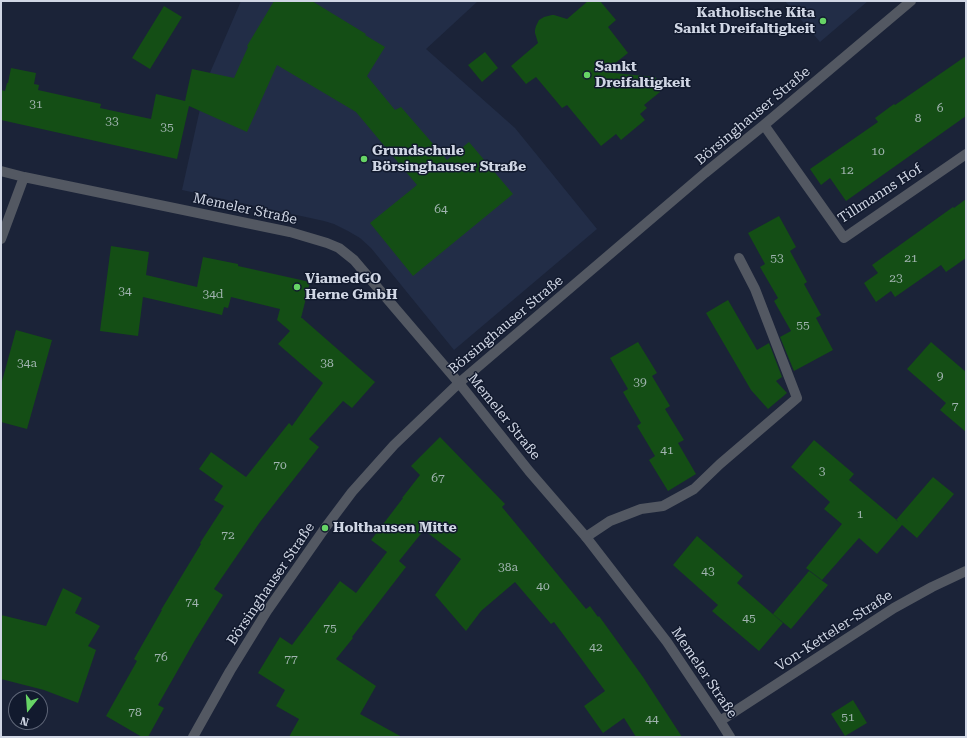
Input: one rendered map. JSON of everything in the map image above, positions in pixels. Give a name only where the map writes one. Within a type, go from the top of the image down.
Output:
[{"type":"street","name":"Börsinghauser Straße","points":[[193,737],[230,671],[267,611],[352,492],[394,445],[459,383],[705,173],[911,1]]},
{"type":"street","name":"Tillmanns Hof","points":[[764,125],[844,238],[966,154]]},
{"type":"street","name":"Memeler Straße","points":[[1,171],[290,232],[327,243],[338,248],[354,260],[459,383],[529,471],[586,538],[667,642],[730,737]]},
{"type":"street","points":[[1,239],[24,177]]},
{"type":"street","points":[[586,538],[610,521],[641,509],[663,506],[694,489],[720,464],[796,398],[755,289],[739,258]]},
{"type":"street","name":"Von-Ketteler-Straße","points":[[720,721],[894,608],[932,587],[966,571]]},
{"type":"shaded area","name":"Grundschule Börsinghauser Straße","points":[[241,1],[478,1],[426,49],[515,128],[597,229],[454,350],[371,248],[360,238],[334,224],[324,221],[182,190],[206,82]]},
{"type":"shaded area","name":"Katholische Kita Sankt Dreifaltigkeit","points":[[785,1],[868,1],[820,42]]},
{"type":"building","points":[[274,1],[312,1],[385,47],[367,76],[395,110],[401,107],[447,160],[469,142],[513,194],[413,276],[370,223],[417,185],[356,112],[277,65],[247,132],[189,106],[177,159],[1,120],[1,90],[5,91],[11,68],[36,73],[34,84],[39,85],[38,90],[101,104],[100,108],[151,119],[156,94],[185,101],[192,69],[234,78],[248,47],[247,46]]},
{"type":"building","name":"Sankt Dreifaltigkeit","points":[[588,1],[600,1],[616,20],[608,27],[628,53],[604,72],[655,77],[660,83],[660,92],[644,105],[647,108],[640,114],[645,120],[621,140],[616,134],[601,146],[567,105],[562,108],[536,77],[526,84],[511,66],[538,43],[535,30],[539,20],[552,15],[567,19]]},
{"type":"building","points":[[164,6],[182,17],[150,69],[132,58]]},
{"type":"building","points":[[485,52],[498,68],[482,82],[468,65]]},
{"type":"building","points":[[966,56],[966,116],[846,201],[830,178],[821,185],[810,169],[878,122],[875,118],[894,104],[895,105]]},
{"type":"building","points":[[966,199],[966,258],[946,272],[941,265],[895,297],[891,291],[876,302],[864,283],[878,273],[872,265]]},
{"type":"building","points":[[779,216],[796,247],[790,251],[807,282],[804,284],[821,315],[816,318],[833,350],[794,371],[780,337],[791,331],[774,301],[778,298],[760,267],[765,264],[748,233]]},
{"type":"building","points":[[111,246],[149,252],[146,275],[197,287],[203,257],[310,282],[301,318],[375,382],[352,408],[343,401],[309,439],[319,447],[260,522],[214,589],[223,595],[195,640],[158,705],[164,708],[148,737],[142,737],[106,716],[137,661],[134,659],[161,610],[201,544],[200,543],[224,506],[214,500],[223,486],[199,469],[211,452],[246,477],[289,423],[292,426],[323,383],[278,344],[290,331],[277,320],[280,309],[231,297],[228,308],[224,307],[222,315],[143,297],[138,336],[100,331]]},
{"type":"building","points":[[728,300],[757,350],[769,343],[782,377],[776,381],[787,393],[768,409],[751,390],[706,313]]},
{"type":"building","points":[[16,330],[52,340],[27,429],[1,422],[1,385]]},
{"type":"building","points":[[638,342],[657,373],[652,376],[670,406],[665,409],[684,440],[678,443],[696,474],[668,491],[649,460],[655,456],[637,426],[641,423],[623,392],[628,389],[610,358]]},
{"type":"building","points":[[931,342],[966,372],[966,432],[940,410],[946,403],[907,369]]},
{"type":"building","points":[[440,437],[505,504],[502,507],[586,609],[590,606],[598,617],[599,616],[643,677],[682,737],[636,737],[624,718],[603,733],[584,706],[605,691],[554,622],[551,624],[515,582],[481,611],[466,631],[435,595],[461,559],[424,530],[399,561],[406,567],[336,659],[376,686],[360,714],[402,737],[289,737],[299,719],[276,706],[285,690],[258,673],[280,637],[292,645],[340,581],[356,593],[387,552],[371,540],[420,475],[411,466]]},
{"type":"building","points":[[814,440],[854,474],[849,480],[896,520],[933,477],[954,494],[917,538],[902,525],[877,554],[859,538],[822,580],[806,568],[842,524],[824,509],[830,502],[791,467]]},
{"type":"building","points":[[697,536],[743,576],[737,583],[783,623],[759,651],[712,611],[718,605],[673,565]]},
{"type":"building","points":[[809,571],[828,585],[791,629],[773,614]]},
{"type":"building","points":[[63,588],[82,598],[75,613],[100,626],[88,646],[96,650],[78,703],[48,692],[48,690],[1,679],[1,615],[46,626]]},
{"type":"building","points":[[853,700],[867,723],[845,736],[831,714]]},
{"type":"place","name":"Katholische Kita Sankt Dreifaltigkeit","points":[[823,21]]},
{"type":"place","name":"Sankt Dreifaltigkeit","points":[[587,75]]},
{"type":"place","name":"Grundschule Börsinghauser Straße","points":[[364,159]]},
{"type":"place","name":"ViamedGO Herne GmbH","points":[[297,287]]},
{"type":"place","name":"Holthausen Mitte","points":[[325,528]]}]
